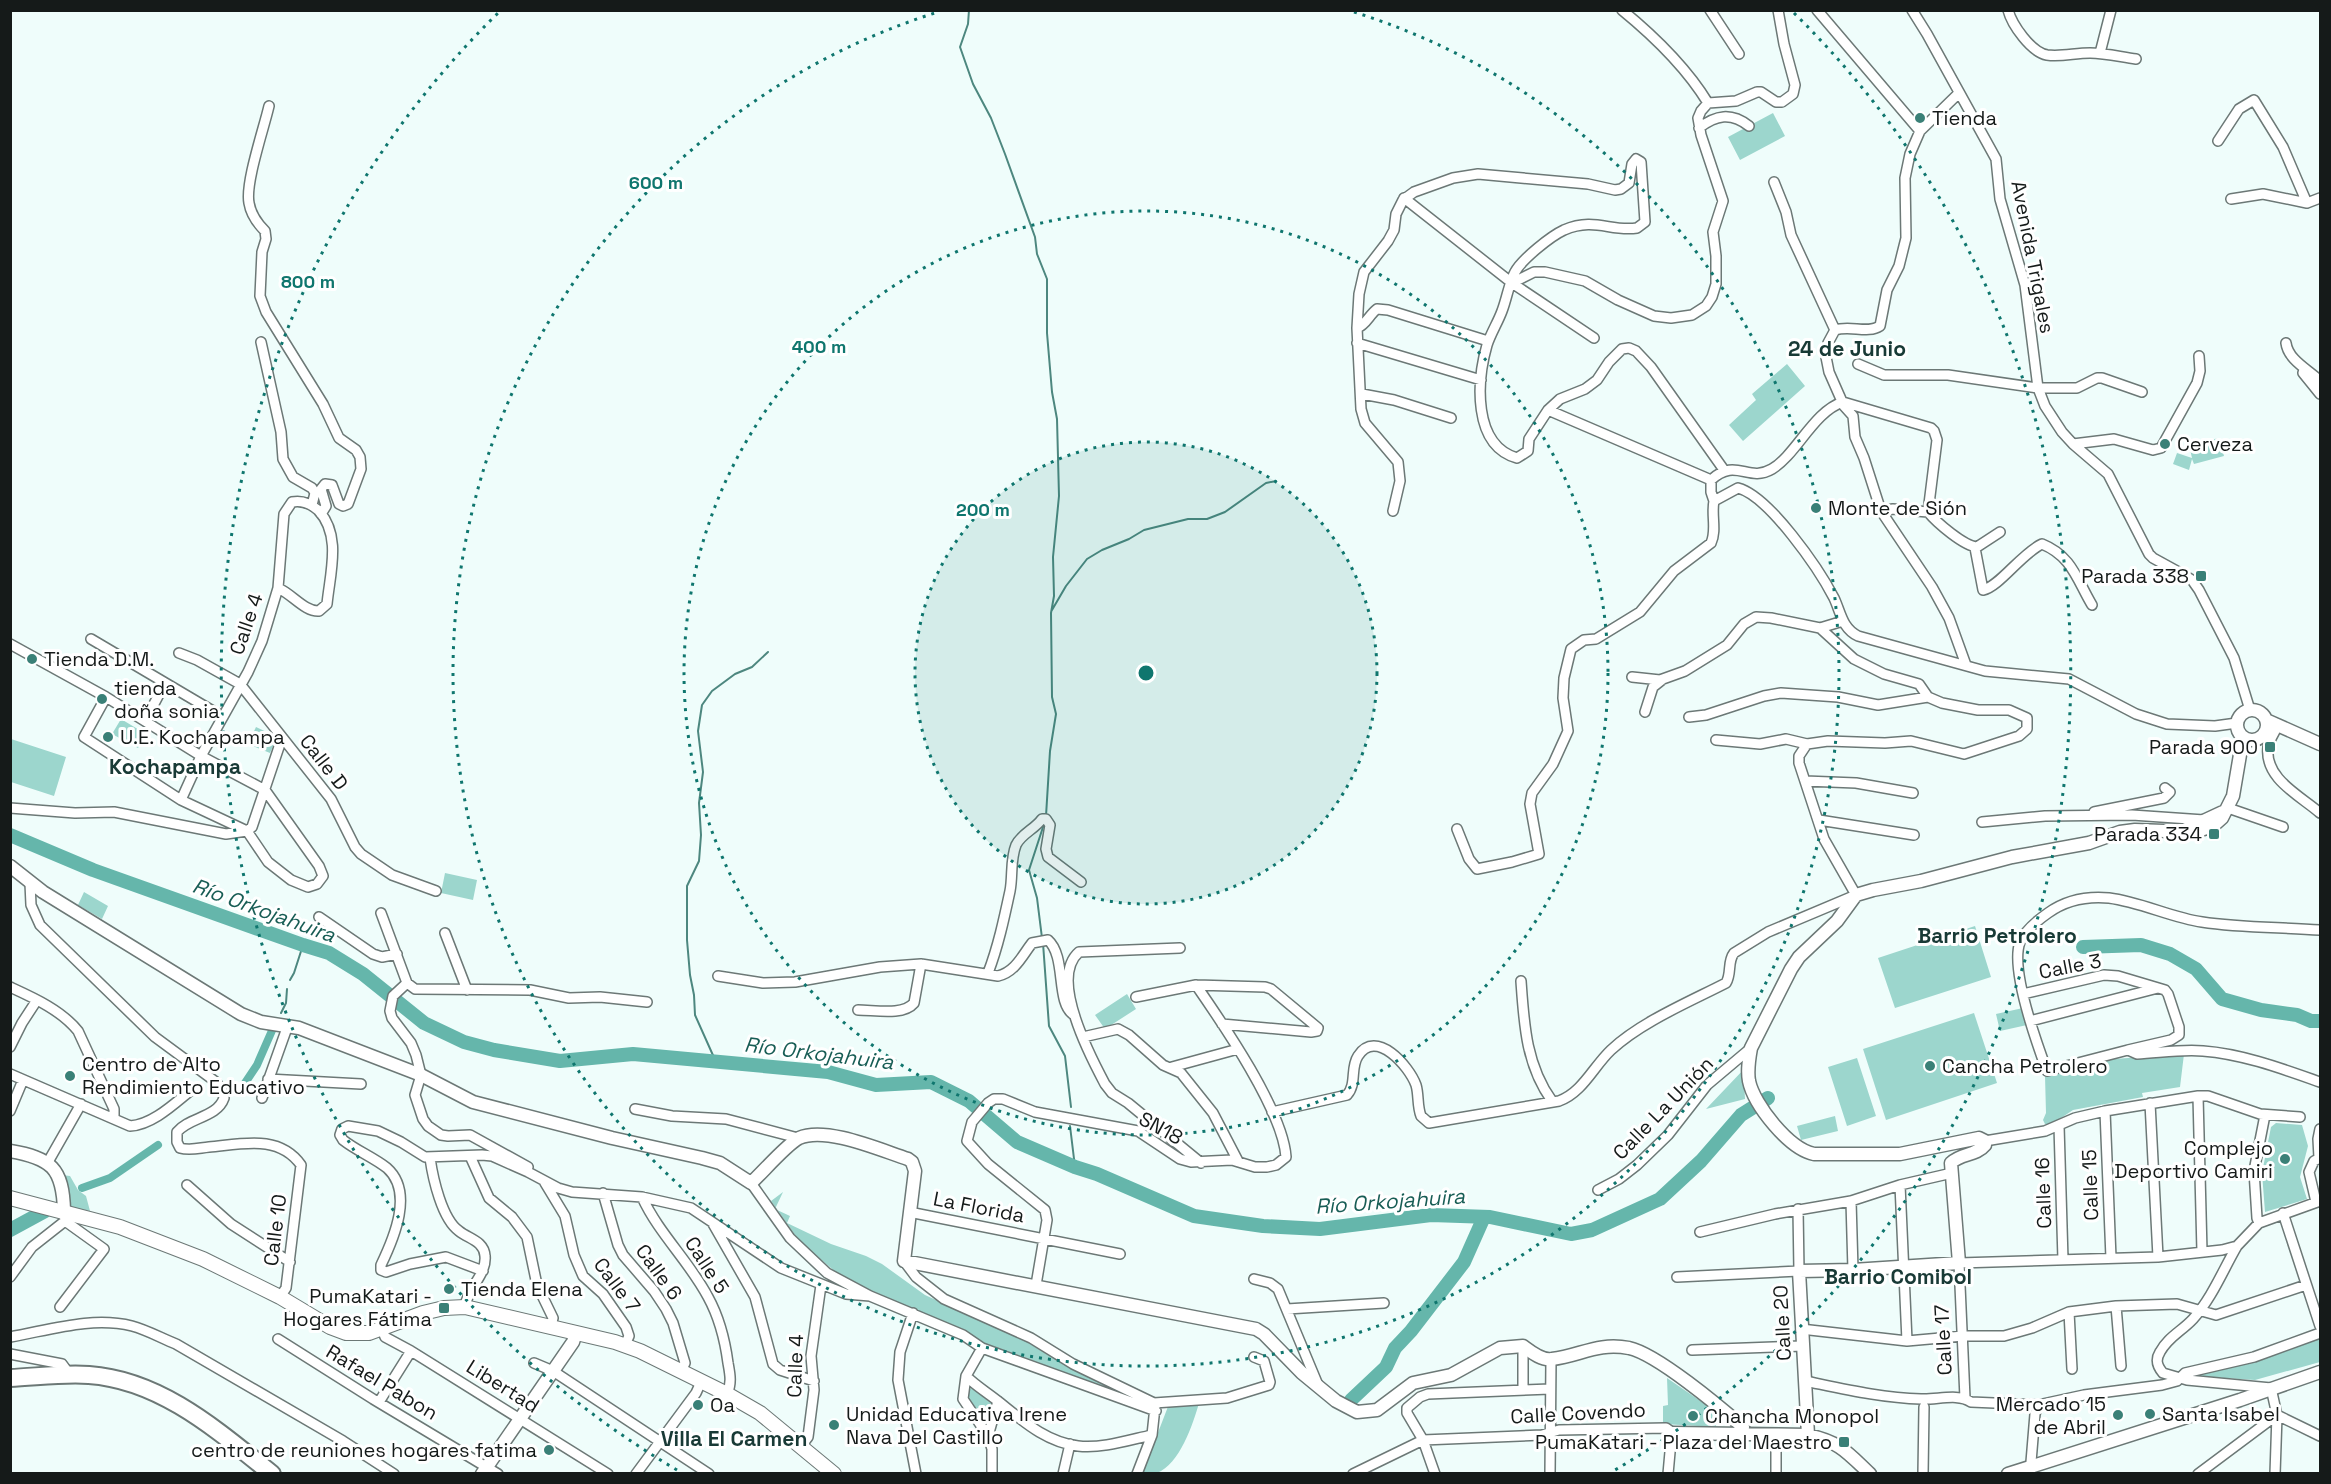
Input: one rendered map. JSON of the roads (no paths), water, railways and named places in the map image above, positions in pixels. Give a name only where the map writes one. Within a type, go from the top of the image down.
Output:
[{"type":"highway","points":[[10,1378],[89,1375],[117,1379],[180,1405],[202,1419],[272,1473]]},
{"type":"main road","points":[[2266,720],[2266,729],[2261,737],[2252,740],[2243,737],[2238,731],[2237,723],[2242,714],[2250,710],[2260,713],[2266,720],[2320,744]]},
{"type":"main road","points":[[1952,1173],[1953,1160],[1979,1151],[1985,1145],[1985,1141],[1979,1138],[1900,1154],[1814,1154],[1797,1146],[1763,1111],[1753,1093],[1749,1079],[1748,1062],[1751,1048],[1799,957],[1837,921],[1856,895],[2012,857],[2089,843],[2120,832],[2180,831],[2206,824],[2227,810],[2235,789],[2243,737]]},
{"type":"main road","points":[[10,866],[30,883],[235,1011],[261,1022],[288,1025],[421,1075],[473,1102],[612,1138],[702,1158],[727,1167],[751,1183],[798,1138],[812,1135],[830,1135],[908,1159],[912,1162],[915,1171],[904,1261],[1256,1329],[1264,1334],[1302,1373],[1346,1408],[1357,1412],[1367,1413],[1377,1410],[1413,1383],[1451,1375],[1500,1348],[1523,1346],[1532,1353],[1551,1360],[1595,1347],[1626,1348],[1639,1351],[1652,1358],[1726,1412],[1743,1427],[1742,1434]]},
{"type":"main road","points":[[10,1151],[39,1157],[48,1162],[61,1182],[65,1216]]},
{"type":"main road","name":"Calle 17","points":[[1952,1173],[1959,1263]]},
{"type":"main road","points":[[10,1198],[65,1216],[120,1227],[203,1259],[280,1297],[330,1327],[346,1333],[357,1334],[382,1329],[423,1313],[465,1307],[625,1345],[727,1394],[760,1413],[834,1473]]},
{"type":"main road","points":[[1799,1271],[1959,1263]]},
{"type":"main road","name":"Calle 20","points":[[1799,1271],[1808,1435]]},
{"type":"main road","points":[[484,1470],[573,1342],[576,1333]]},
{"type":"main road","points":[[2008,1473],[2030,1470],[2320,1372]]},
{"type":"main road","name":"Calle Covendo","points":[[1673,1433],[1808,1435],[1836,1443],[1870,1473]]},
{"type":"street","points":[[1622,10],[1666,49],[1697,85],[1708,104]]},
{"type":"street","points":[[1710,10],[1739,54]]},
{"type":"street","points":[[1512,283],[1534,272],[1545,272],[1585,281],[1618,300],[1654,316],[1680,318],[1700,312],[1712,297],[1716,284],[1713,232],[1723,201],[1699,128],[1698,118],[1708,104],[1736,101],[1757,92],[1761,92],[1776,102],[1782,102],[1793,94],[1795,85],[1778,10]]},
{"type":"street","points":[[1817,10],[1920,131]]},
{"type":"street","name":"Avenida Trigales","points":[[1911,10],[1927,34],[1996,159],[2001,199],[2025,285],[2038,388],[2052,417],[2073,444],[2108,474],[2153,558],[2192,580],[2199,590],[2234,658],[2250,710]]},
{"type":"street","points":[[2008,10],[2013,25],[2043,54],[2061,56],[2100,53],[2136,59]]},
{"type":"street","points":[[2100,53],[2111,10]]},
{"type":"street","points":[[1959,93],[1920,131],[1906,168],[1906,238],[1899,266],[1887,290],[1883,322],[1877,329],[1848,327],[1835,330],[1828,343],[1826,357],[1832,380],[1853,416],[1855,437],[1881,512],[1932,587],[1949,618],[1966,665]]},
{"type":"street","points":[[2218,141],[2239,109],[2254,100],[2283,147],[2307,203]]},
{"type":"street","points":[[269,106],[249,189],[249,204],[255,222],[266,231],[261,268],[261,301],[323,404],[338,435],[356,450],[361,461],[361,469],[348,504],[343,506],[339,504],[332,485],[325,484],[321,489],[326,507],[321,514]]},
{"type":"street","points":[[1699,128],[1719,116],[1743,122],[1749,126]]},
{"type":"street","points":[[1392,512],[1400,481],[1398,462],[1365,423],[1361,409],[1357,328],[1359,294],[1364,272],[1394,230],[1399,207],[1404,198],[1453,178],[1478,174],[1588,184],[1615,190],[1629,183],[1632,164],[1636,159],[1642,166],[1646,209],[1643,225],[1632,229],[1592,223],[1563,231],[1525,260],[1515,272],[1488,341],[1481,380],[1480,397],[1486,429],[1501,449],[1517,458],[1528,451],[1529,439],[1548,411],[1560,399],[1585,389],[1597,380],[1609,362],[1622,349],[1629,348],[1636,351],[1652,367],[1724,470]]},
{"type":"street","points":[[1774,182],[1786,212],[1791,235],[1835,330]]},
{"type":"street","points":[[2231,199],[2264,194],[2307,203],[2320,198]]},
{"type":"street","points":[[1404,198],[1512,283],[1594,338]]},
{"type":"street","points":[[1357,328],[1364,325],[1369,315],[1377,309],[1388,310],[1488,341]]},
{"type":"street","points":[[261,342],[281,432],[283,459],[293,477],[312,488],[315,493],[312,505],[321,514],[333,538],[327,604],[320,611],[311,611],[290,594],[278,588]]},
{"type":"street","points":[[1358,343],[1481,380]]},
{"type":"street","points":[[2286,343],[2286,348],[2304,369],[2307,368],[2320,381]]},
{"type":"street","points":[[2073,444],[2114,439],[2158,450],[2164,445],[2197,383],[2200,371],[2199,356]]},
{"type":"street","points":[[1858,364],[1884,375],[1948,375],[2038,388],[2077,388],[2097,378],[2103,378],[2142,392]]},
{"type":"street","points":[[2304,369],[2303,373],[2320,394]]},
{"type":"street","points":[[1362,394],[1394,399],[1451,418]]},
{"type":"street","points":[[1711,480],[1724,470],[1760,474],[1774,468],[1823,416],[1835,405],[1843,402],[1934,431],[1937,440],[1928,512]]},
{"type":"street","points":[[1548,411],[1711,480]]},
{"type":"street","points":[[1457,829],[1469,859],[1478,869],[1539,854],[1530,804],[1532,793],[1553,764],[1568,731],[1563,699],[1563,678],[1571,650],[1584,640],[1596,639],[1640,612],[1674,571],[1711,543],[1714,536],[1712,510],[1714,501],[1711,480]]},
{"type":"street","points":[[1714,501],[1737,488],[1747,490],[1768,507],[1815,568],[1851,633],[1858,636],[1998,673],[2069,679],[2136,714],[2167,724],[2215,726],[2237,723]]},
{"type":"street","name":"Calle 4","points":[[182,800],[201,756],[248,672],[262,641],[278,588],[284,514],[292,502],[298,501],[312,505]]},
{"type":"street","points":[[1881,512],[1893,509],[1928,512],[1955,536],[1975,548],[1983,590],[1990,588],[2021,558],[2042,544],[2056,550],[2066,560],[2091,605]]},
{"type":"street","points":[[1975,548],[2000,532]]},
{"type":"street","points":[[1645,712],[1653,687],[1662,679],[1696,665],[1720,650],[1744,624],[1756,617],[1820,628],[1843,621]]},
{"type":"street","points":[[1820,628],[1854,659],[1884,674],[1919,684],[1928,697]]},
{"type":"street","points":[[91,639],[223,717]]},
{"type":"street","points":[[10,644],[106,697],[201,756],[265,790],[322,871],[321,881],[308,887],[291,880],[268,862],[247,831],[182,800],[84,737],[106,697]]},
{"type":"street","name":"Calle D","points":[[179,653],[197,660],[240,684],[331,799],[355,847],[361,854],[392,875],[436,891]]},
{"type":"street","points":[[1632,677],[1662,679]]},
{"type":"street","points":[[145,721],[165,683]]},
{"type":"street","points":[[1689,717],[1706,715],[1764,696],[1781,693],[1838,697],[1878,705],[1928,697],[1950,705],[1978,710],[2009,710],[2018,712],[2027,718],[2027,729],[2019,736],[1964,754],[1911,741],[1885,743],[1828,741],[1807,744],[1786,739],[1760,744],[1716,740]]},
{"type":"street","points":[[2278,725],[2268,750],[2273,768],[2279,779],[2290,790],[2320,813]]},
{"type":"street","points":[[10,808],[75,813],[114,812],[226,834],[247,831],[252,827],[282,738]]},
{"type":"street","points":[[1196,985],[1238,1049],[1272,1112],[1347,1095],[1353,1086],[1355,1062],[1359,1053],[1374,1046],[1382,1046],[1388,1050],[1410,1074],[1418,1092],[1421,1116],[1430,1123],[1567,1098],[1610,1051],[1627,1038],[1726,983],[1729,976],[1730,958],[1739,949],[1768,932],[1856,895],[1832,854],[1805,782],[1799,756],[1807,744]]},
{"type":"street","points":[[1805,782],[1856,783],[1913,793]]},
{"type":"street","points":[[2081,816],[2110,807],[2164,798],[2170,792],[2165,788]]},
{"type":"street","points":[[2227,810],[2283,827]]},
{"type":"street","points":[[1982,822],[2045,816],[2132,815],[2206,824]]},
{"type":"street","points":[[988,973],[996,952],[1010,890],[1015,848],[1021,838],[1036,827],[1042,819],[1047,820],[1050,830],[1046,849],[1048,857],[1082,882]]},
{"type":"street","points":[[1820,820],[1914,835]]},
{"type":"street","name":"Calle 10","points":[[30,883],[31,905],[40,925],[141,1024],[211,1077],[222,1090],[223,1102],[218,1108],[180,1129],[176,1138],[180,1148],[272,1144],[287,1151],[301,1165],[286,1288],[280,1297]]},
{"type":"street","points":[[2030,1021],[2158,988],[2168,994],[2179,1027],[2179,1035],[2171,1040],[2047,1071],[2030,1021],[2023,994],[2019,962],[2020,943],[2025,934],[2045,915],[2057,906],[2074,900],[2089,897],[2108,898],[2203,923],[2320,930]]},
{"type":"street","points":[[381,913],[397,954],[404,985]]},
{"type":"street","points":[[319,917],[373,954],[382,957],[397,954]]},
{"type":"street","points":[[445,933],[467,990]]},
{"type":"street","points":[[718,976],[763,983],[795,982],[880,967],[921,964],[998,976],[1009,972],[1035,941],[1048,940],[1055,949],[1066,1006],[1074,1015]]},
{"type":"street","points":[[1180,948],[1079,952],[1071,962],[1068,978],[1074,1015],[1105,1084],[1112,1093],[1128,1103],[1201,1163]]},
{"type":"street","points":[[858,1010],[902,1011],[910,1007],[914,1003],[921,964]]},
{"type":"street","name":"Calle 3","points":[[2023,994],[2104,975],[2118,976],[2158,988]]},
{"type":"street","points":[[1521,981],[1529,1057],[1538,1080],[1552,1101]]},
{"type":"street","points":[[404,985],[426,990],[530,990],[569,998],[600,997],[647,1002]]},
{"type":"street","points":[[404,985],[391,1002],[390,1011],[392,1018],[411,1043],[421,1075],[416,1089],[416,1102],[428,1126],[441,1135],[470,1135],[526,1165],[528,1172]]},
{"type":"street","points":[[1136,997],[1196,985],[1265,987],[1318,1028],[1314,1032],[1222,1024]]},
{"type":"street","points":[[10,987],[37,1000],[69,1020],[78,1030],[114,1109],[114,1117]]},
{"type":"street","points":[[10,1047],[37,1000]]},
{"type":"street","points":[[262,1098],[288,1025]]},
{"type":"street","points":[[1083,1037],[1118,1029],[1129,1035],[1163,1065],[1172,1067],[1181,1073],[1213,1113],[1238,1161]]},
{"type":"street","name":"Calle La Unión","points":[[1598,1190],[1619,1179],[1637,1165],[1668,1135],[1707,1085],[1751,1048]]},
{"type":"street","points":[[1172,1067],[1238,1049]]},
{"type":"street","points":[[2128,1050],[2137,1054],[2184,1050],[2226,1054],[2320,1082]]},
{"type":"street","points":[[10,1074],[114,1117],[130,1126],[144,1123],[190,1091]]},
{"type":"street","points":[[268,1079],[362,1084]]},
{"type":"street","points":[[10,1111],[23,1080]]},
{"type":"street","points":[[2199,1096],[2202,1252]]},
{"type":"street","points":[[1985,1141],[2045,1131],[2075,1118],[2105,1111],[2199,1096],[2208,1096],[2265,1115],[2300,1117]]},
{"type":"street","name":"SN18","points":[[1043,1238],[1047,1220],[1045,1210],[1010,1183],[970,1145],[967,1135],[972,1122],[987,1103],[994,1099],[1003,1099],[1035,1112],[1128,1128],[1154,1140],[1180,1159],[1201,1163],[1238,1161],[1255,1167],[1276,1165],[1283,1161],[1286,1152],[1272,1112]]},
{"type":"street","points":[[2150,1103],[2158,1257]]},
{"type":"street","points":[[48,1162],[81,1104]]},
{"type":"street","points":[[635,1109],[672,1116],[726,1119],[798,1138]]},
{"type":"street","name":"Calle 15","points":[[2105,1111],[2111,1258]]},
{"type":"street","points":[[2259,1222],[2254,1171],[2265,1115]]},
{"type":"street","points":[[483,1271],[446,1257],[410,1264],[386,1272],[381,1270],[398,1219],[400,1194],[396,1179],[388,1169],[343,1140],[340,1132],[348,1126],[378,1131],[401,1142],[419,1156],[430,1158],[492,1156],[528,1172],[545,1183],[572,1192],[642,1197],[692,1208],[781,1268],[846,1294],[870,1296]]},
{"type":"street","name":"Calle 16","points":[[2060,1126],[2064,1260]]},
{"type":"street","points":[[2275,1473],[2277,1414],[2271,1388],[2181,1378],[2163,1373],[2157,1360],[2159,1352],[2172,1336],[2193,1320],[2237,1246],[2259,1222],[2318,1202],[2309,1172],[2314,1161],[2320,1158],[2318,1139],[2320,1130]]},
{"type":"street","points":[[470,1156],[489,1198],[512,1217],[527,1237],[537,1285],[553,1318],[551,1326]]},
{"type":"street","points":[[430,1158],[447,1219],[459,1231],[482,1245],[486,1259],[483,1271],[466,1298],[465,1307]]},
{"type":"street","points":[[1700,1232],[1798,1209],[1851,1201],[1900,1185],[1952,1173]]},
{"type":"street","name":"Calle 7","points":[[545,1183],[565,1216],[576,1261],[583,1276],[603,1294],[626,1327],[629,1336],[625,1345]]},
{"type":"street","points":[[751,1183],[790,1238],[827,1273],[870,1296],[963,1335],[982,1348],[1155,1407],[1227,1398],[1269,1385],[1266,1364],[1254,1357]]},
{"type":"street","points":[[187,1185],[231,1224],[290,1262]]},
{"type":"street","points":[[1900,1185],[1907,1341]]},
{"type":"street","name":"Calle 6","points":[[603,1193],[612,1230],[623,1255],[654,1291],[673,1323],[685,1363],[681,1371]]},
{"type":"street","name":"Calle 5","points":[[642,1197],[653,1219],[707,1295],[716,1314],[726,1352],[731,1385],[727,1394]]},
{"type":"street","points":[[1851,1201],[1852,1270]]},
{"type":"street","name":"Calle 20","points":[[1798,1209],[1799,1271]]},
{"type":"street","name":"La Florida","points":[[909,1212],[1120,1254]]},
{"type":"street","points":[[2283,1213],[2320,1326]]},
{"type":"street","points":[[10,1277],[32,1247],[65,1216],[104,1249],[60,1307]]},
{"type":"street","points":[[712,1222],[755,1297],[773,1364],[780,1370],[814,1381]]},
{"type":"street","points":[[1036,1285],[1043,1238]]},
{"type":"street","points":[[1959,1263],[2158,1257],[2237,1246]]},
{"type":"street","points":[[904,1261],[916,1277],[944,1299],[1031,1338],[1073,1364],[1155,1407]]},
{"type":"street","name":"Calle 17","points":[[1959,1263],[1965,1398]]},
{"type":"street","points":[[1677,1277],[1799,1271]]},
{"type":"street","points":[[1254,1279],[1270,1283],[1278,1288],[1318,1385]]},
{"type":"street","name":"Calle 4","points":[[801,1446],[808,1437],[814,1381],[811,1356],[821,1284]]},
{"type":"street","points":[[1801,1329],[1907,1341],[1964,1336],[2004,1336],[2018,1333],[2068,1312],[2116,1306],[2177,1304],[2216,1315],[2306,1285]]},
{"type":"street","points":[[1287,1309],[1384,1303]]},
{"type":"street","points":[[2116,1306],[2121,1366]]},
{"type":"street","points":[[2068,1312],[2072,1369]]},
{"type":"street","points":[[913,1313],[900,1352],[898,1380],[916,1473]]},
{"type":"street","points":[[10,1337],[48,1331],[68,1324],[131,1326],[176,1344],[394,1473]]},
{"type":"street","name":"Libertad","points":[[382,1329],[385,1337],[411,1350],[608,1473]]},
{"type":"street","points":[[1805,1381],[1891,1398],[1924,1400],[1965,1398],[1971,1402],[2038,1405],[2084,1395],[2177,1381],[2185,1373],[2253,1357],[2320,1333]]},
{"type":"street","name":"Rafael Pabon","points":[[278,1339],[484,1470],[498,1473]]},
{"type":"street","points":[[1523,1346],[1523,1388]]},
{"type":"street","points":[[1692,1350],[1802,1346]]},
{"type":"street","points":[[982,1348],[966,1376],[963,1393],[964,1404],[988,1436],[992,1449],[992,1473]]},
{"type":"street","points":[[379,1402],[411,1350]]},
{"type":"street","points":[[10,1354],[62,1364],[70,1375]]},
{"type":"street","points":[[1550,1473],[1551,1360]]},
{"type":"street","points":[[534,1363],[553,1371],[709,1473]]},
{"type":"street","points":[[966,1376],[1022,1422],[1048,1436],[1070,1444],[1094,1445],[1152,1436]]},
{"type":"street","points":[[636,1473],[702,1382]]},
{"type":"street","points":[[1435,1473],[1423,1440],[1408,1417],[1407,1408],[1420,1397],[1523,1388],[1550,1389]]},
{"type":"street","points":[[988,1436],[998,1401]]},
{"type":"street","points":[[2030,1470],[2035,1414],[2038,1405]]},
{"type":"street","points":[[1137,1473],[1152,1436],[1155,1407]]},
{"type":"street","points":[[1923,1473],[1924,1407]]},
{"type":"street","points":[[2277,1414],[2320,1436]]},
{"type":"street","points":[[2198,1473],[2277,1414]]},
{"type":"street","name":"Calle Covendo","points":[[1353,1473],[1423,1440],[1542,1435],[1559,1430],[1666,1428],[1673,1433]]},
{"type":"street","points":[[1668,1473],[1673,1433]]},
{"type":"street","points":[[1776,1435],[1776,1473]]},
{"type":"street","points":[[1063,1473],[1070,1444]]},
{"type":"waterway","points":[[969,10],[968,24],[960,47],[973,84],[991,118],[1005,154],[1035,237],[1037,254],[1047,279],[1047,333],[1052,392],[1057,419],[1059,496],[1053,557],[1054,596],[1051,613],[1052,697],[1056,714],[1050,751],[1046,816]]},
{"type":"waterway","points":[[1052,610],[1066,586],[1087,559],[1102,550],[1144,530],[1188,519],[1207,519],[1225,512],[1266,483],[1276,481]]},
{"type":"waterway","points":[[716,1062],[695,1015],[687,940],[687,886],[699,861],[701,835],[699,803],[703,772],[698,731],[702,705],[712,691],[735,674],[752,667],[768,652]]},
{"type":"waterway","points":[[1042,938],[1037,898],[1029,870],[1044,824]]},
{"type":"waterway","name":"Río Orkojahuira","points":[[10,835],[93,870],[329,953],[363,974],[424,1023],[464,1042],[494,1050],[560,1061],[633,1054],[828,1072],[876,1085],[931,1082],[969,1101],[1017,1142],[1194,1216],[1263,1226],[1320,1229],[1431,1215],[1490,1217],[1571,1234],[1592,1230],[1660,1199],[1701,1161],[1741,1115],[1768,1098]]},
{"type":"waterway","points":[[1043,943],[1049,1026],[1065,1056],[1071,1107]]},
{"type":"waterway","points":[[290,980],[303,945]]},
{"type":"waterway","name":"Río Orkojahuira","points":[[2083,947],[2141,945],[2170,954],[2196,969],[2222,999],[2261,1010],[2320,1021]]},
{"type":"waterway","points":[[281,1013],[286,1003],[287,989]]},
{"type":"waterway","points":[[243,1086],[257,1065],[274,1026]]},
{"type":"waterway","points":[[1070,1126],[1075,1167]]},
{"type":"waterway","points":[[82,1188],[110,1178],[158,1145]]},
{"type":"waterway","points":[[10,1230],[45,1211]]},
{"type":"waterway","points":[[1351,1400],[1386,1367],[1395,1348],[1411,1331],[1464,1262],[1484,1217]]},
{"type":"place","name":"Tienda","points":[[1920,118]]},
{"type":"place","name":"Cerveza","points":[[2165,444]]},
{"type":"place","name":"Monte de Sión","points":[[1816,508]]},
{"type":"place","name":"Parada 338","points":[[2201,576]]},
{"type":"place","name":"Tienda D.M.","points":[[32,659]]},
{"type":"place","name":"tienda doña sonia","points":[[102,699]]},
{"type":"place","name":"U.E. Kochapampa","points":[[108,737]]},
{"type":"place","name":"Parada 900","points":[[2270,747]]},
{"type":"place","name":"Parada 334","points":[[2214,834]]},
{"type":"place","name":"Cancha Petrolero","points":[[1930,1066]]},
{"type":"place","name":"Centro de Alto Rendimiento Educativo","points":[[70,1076]]},
{"type":"place","name":"Complejo Deportivo Camiri","points":[[2285,1159]]},
{"type":"place","name":"Tienda Elena","points":[[449,1289]]},
{"type":"place","name":"PumaKatari - Hogares Fátima","points":[[444,1308]]},
{"type":"place","name":"Oa","points":[[698,1405]]},
{"type":"place","name":"Santa Isabel","points":[[2150,1414]]},
{"type":"place","name":"Mercado 15 de Abril","points":[[2118,1415]]},
{"type":"place","name":"Chancha Monopol","points":[[1693,1416]]},
{"type":"place","name":"Unidad Educativa Irene Nava Del Castillo","points":[[834,1425]]},
{"type":"place","name":"PumaKatari - Plaza del Maestro","points":[[1844,1442]]},
{"type":"place","name":"centro de reuniones hogares fatima","points":[[549,1450]]},
{"type":"district","name":"24 de Junio","points":[[1847,348]]},
{"type":"district","name":"Kochapampa","points":[[175,766]]},
{"type":"district","name":"Barrio Petrolero","points":[[1997,935]]},
{"type":"district","name":"Barrio Comibol","points":[[1898,1276]]},
{"type":"district","name":"Villa El Carmen","points":[[734,1438]]}]
